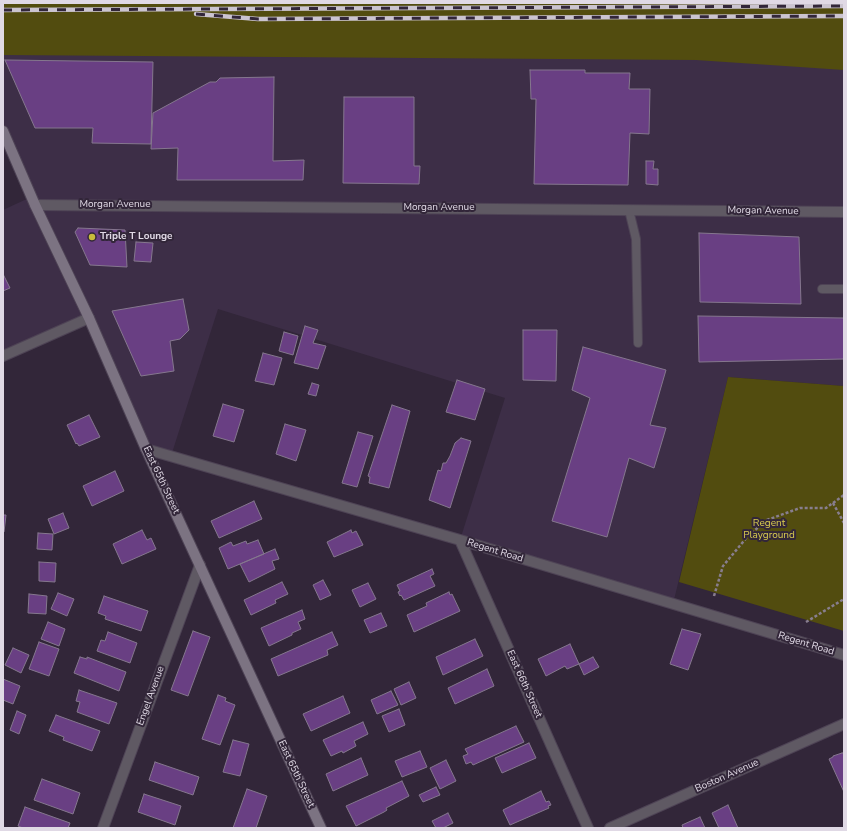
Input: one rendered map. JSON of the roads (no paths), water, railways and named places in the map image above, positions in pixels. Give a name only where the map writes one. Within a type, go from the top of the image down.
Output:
[{"type":"street","name":"East 65th Street","points":[[3,131],[146,449],[321,828]]},
{"type":"street","name":"Morgan Avenue","points":[[35,205],[844,212]]},
{"type":"street","points":[[3,356],[88,318]]},
{"type":"street","name":"Regent Road","points":[[146,449],[460,540],[844,655]]},
{"type":"street","name":"East 66th Street","points":[[460,540],[588,828]]},
{"type":"street","name":"Engel Avenue","points":[[103,828],[200,565]]},
{"type":"street","name":"Boston Avenue","points":[[610,828],[844,724]]},
{"type":"lane","points":[[629,210],[636,239],[638,343]]},
{"type":"lane","points":[[822,289],[844,289]]},
{"type":"railway","points":[[3,10],[844,6]]},
{"type":"railway","points":[[196,14],[258,19],[844,16]]},
{"type":"place","name":"Triple T Lounge","points":[[92,237]]},
{"type":"park label","name":"Regent Playground","points":[[769,530]]}]
